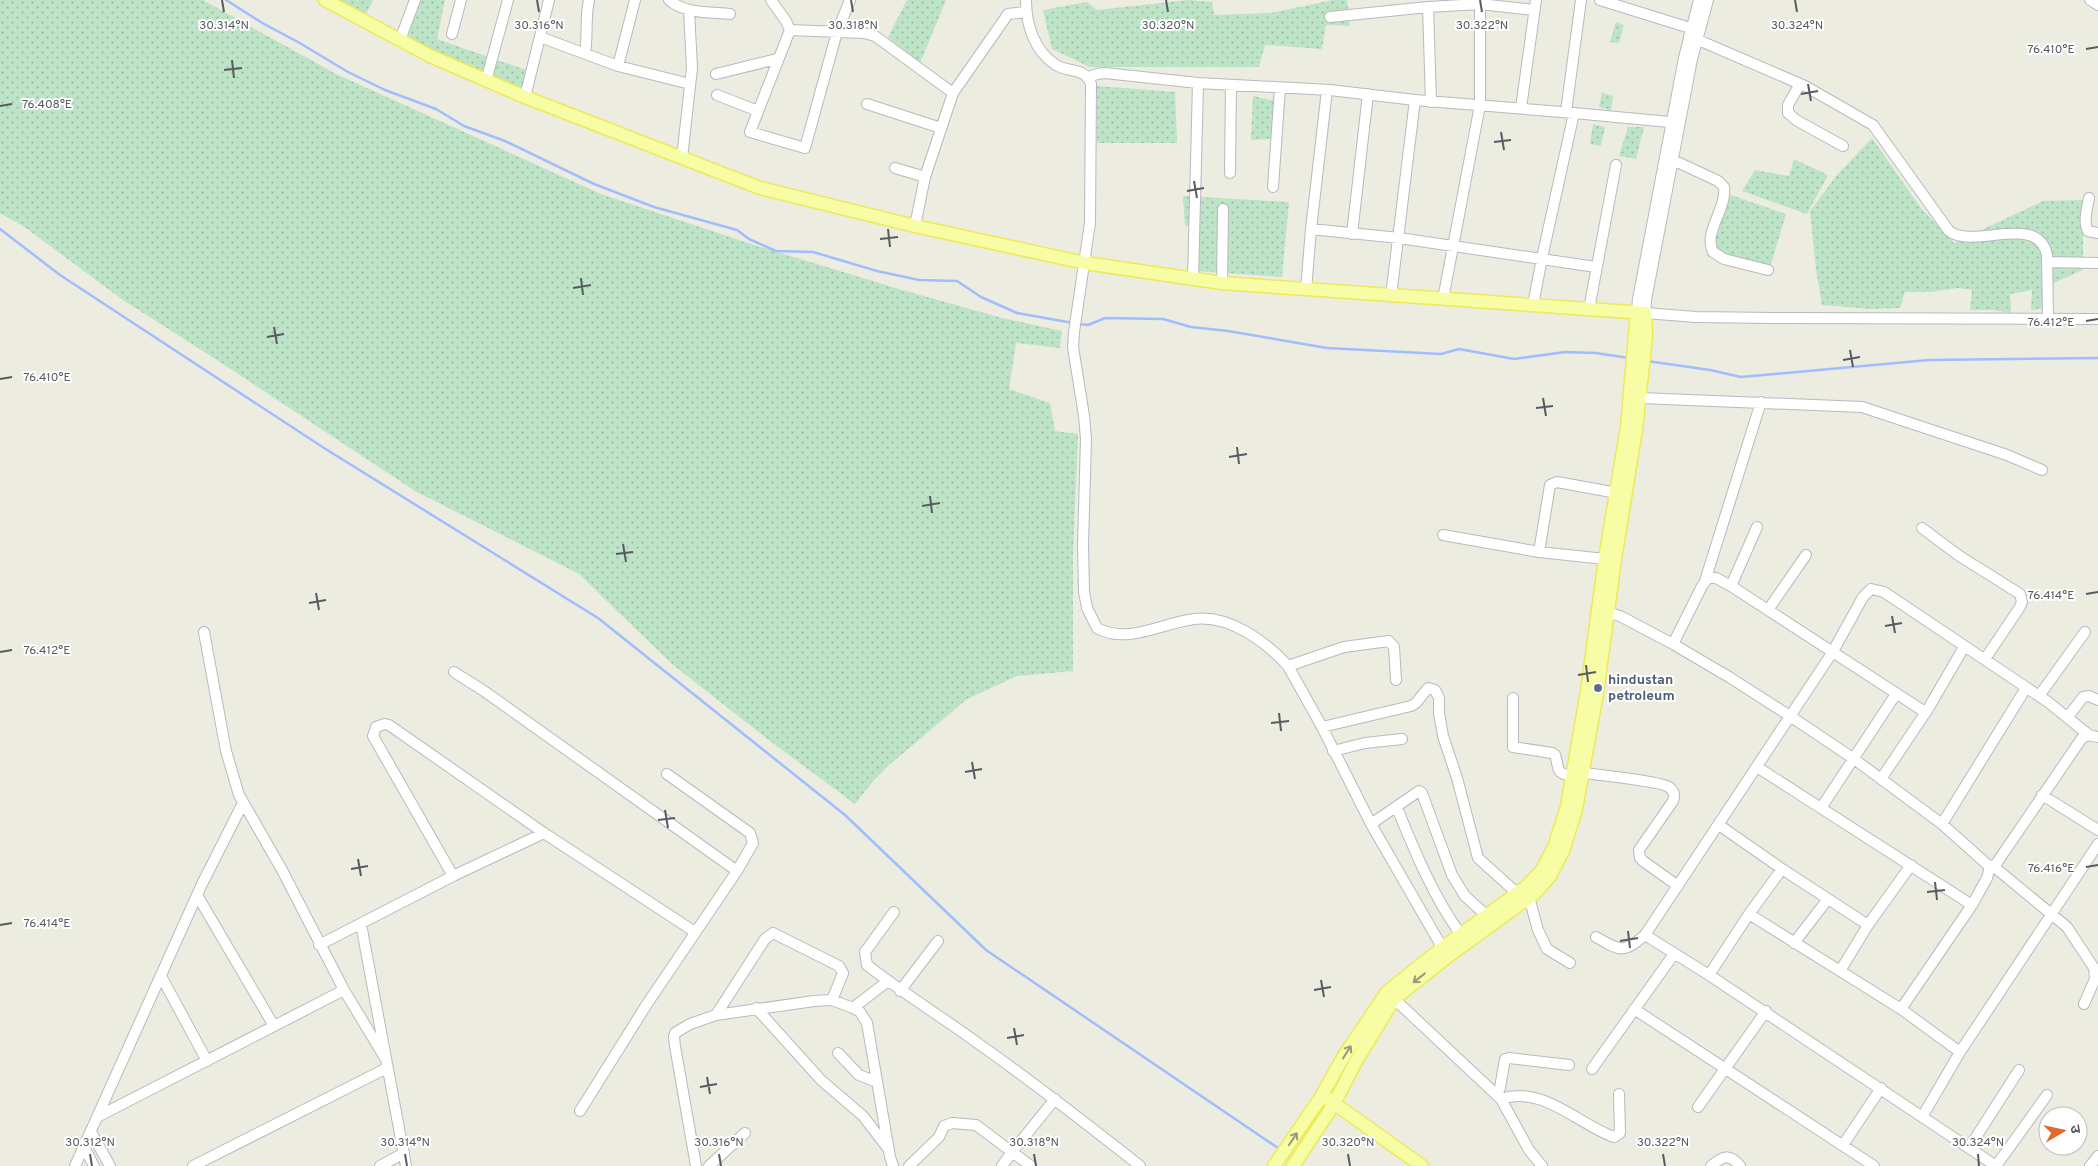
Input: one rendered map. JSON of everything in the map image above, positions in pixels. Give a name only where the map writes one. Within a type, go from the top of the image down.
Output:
[{"type":"main road","points":[[325,0],[430,56],[525,98],[760,188],[914,226],[1084,263],[1222,283],[1641,312],[1638,374],[1605,559],[1604,611]]},
{"type":"main road","points":[[1274,1166],[1323,1094],[1344,1056],[1390,995],[1445,952],[1550,876],[1563,851],[1571,831],[1604,611],[1627,495],[1640,398],[1638,374]]},
{"type":"main road","points":[[1445,952],[1460,935],[1487,916],[1523,896]]},
{"type":"main road","points":[[1293,1166],[1334,1104],[1390,995]]},
{"type":"main road","points":[[1323,1094],[1334,1104],[1422,1166]]},
{"type":"street","points":[[400,40],[415,0]]},
{"type":"street","points":[[452,34],[461,0]]},
{"type":"street","points":[[486,81],[508,0]]},
{"type":"street","points":[[525,98],[549,0]]},
{"type":"street","points":[[585,53],[587,37],[586,13],[589,0]]},
{"type":"street","points":[[618,66],[635,0]]},
{"type":"street","points":[[669,0],[675,5],[689,10],[730,14]]},
{"type":"street","points":[[771,0],[790,30],[784,49],[777,59],[750,132],[805,148],[837,32],[850,0]]},
{"type":"street","points":[[1026,0],[1026,12],[1031,31],[1044,53],[1056,65],[1084,73],[1089,77],[1091,84],[1090,223],[1073,347],[1086,439],[1083,553],[1084,592],[1087,608],[1097,628],[1115,635],[1128,635],[1195,619],[1208,619],[1238,627],[1258,640],[1288,666],[1322,726],[1372,824],[1445,952]]},
{"type":"street","points":[[1533,305],[1570,112],[1581,0]]},
{"type":"street","points":[[1600,0],[1692,34],[1800,84],[1873,125],[1949,232],[1957,237],[2028,234],[2034,236],[2046,247],[2048,318]]},
{"type":"street","points":[[1641,312],[1638,299],[1676,123],[1699,0]]},
{"type":"street","points":[[1692,34],[1708,0]]},
{"type":"street","points":[[1330,16],[1428,6],[1480,4],[1535,5],[1521,108]]},
{"type":"street","points":[[1442,299],[1480,105],[1480,4]]},
{"type":"street","points":[[1428,6],[1431,102]]},
{"type":"street","points":[[682,158],[693,58],[689,10]]},
{"type":"street","points":[[914,226],[925,178],[953,94],[1008,14],[1026,12]]},
{"type":"street","points":[[790,30],[864,33],[875,36],[953,94]]},
{"type":"street","points":[[540,37],[618,66],[690,84]]},
{"type":"street","points":[[716,74],[777,59]]},
{"type":"street","points":[[1089,77],[1105,73],[1198,83],[1327,90],[1431,102],[1570,112],[1676,123]]},
{"type":"street","points":[[1193,279],[1198,83]]},
{"type":"street","points":[[1800,84],[1788,106],[1788,113],[1796,120],[1843,146]]},
{"type":"street","points":[[1230,173],[1231,85]]},
{"type":"street","points":[[1273,187],[1280,88]]},
{"type":"street","points":[[1306,290],[1310,229],[1327,90]]},
{"type":"street","points":[[1352,234],[1368,94]]},
{"type":"street","points":[[717,95],[758,111]]},
{"type":"street","points":[[1391,296],[1415,100]]},
{"type":"street","points":[[867,104],[941,128]]},
{"type":"street","points":[[1641,312],[1646,300],[1673,160],[1676,123]]},
{"type":"street","points":[[1673,160],[1718,181],[1724,187],[1723,201],[1710,238],[1713,252],[1724,259],[1768,270]]},
{"type":"street","points":[[1590,309],[1596,267],[1616,165]]},
{"type":"street","points":[[895,168],[925,178]]},
{"type":"street","points":[[2089,198],[2086,228],[2088,231],[2098,233]]},
{"type":"street","points":[[1222,283],[1223,209]]},
{"type":"street","points":[[1310,229],[1399,238],[1596,267]]},
{"type":"street","points":[[2047,262],[2098,263]]},
{"type":"street","points":[[1641,312],[1696,317],[1744,318],[2098,319]]},
{"type":"street","points":[[1640,398],[1862,407],[2007,455],[2042,470]]},
{"type":"street","points":[[1673,644],[1706,581],[1761,402]]},
{"type":"street","points":[[1539,552],[1550,485],[1557,482],[1617,493]]},
{"type":"street","points":[[1731,586],[1757,527]]},
{"type":"street","points":[[1922,528],[1958,555],[2020,594],[2022,602],[2020,607],[1986,660]]},
{"type":"street","points":[[1443,535],[1539,552],[1605,559]]},
{"type":"street","points":[[1768,610],[1806,555]]},
{"type":"street","points":[[1706,581],[1710,577],[1716,578],[1731,586],[1925,712]]},
{"type":"street","points":[[1596,936],[1618,949],[1624,949],[1633,945],[1645,935],[1832,653],[1863,597],[1872,589],[1884,592],[2039,696],[2093,736]]},
{"type":"street","points":[[1604,611],[1620,616],[1729,677],[1854,759],[1942,824],[2072,932],[2094,968],[2095,979],[2084,1004]]},
{"type":"street","points":[[204,632],[235,786],[282,870],[319,945],[386,1063]]},
{"type":"street","points":[[2039,696],[2085,632]]},
{"type":"street","points":[[1288,666],[1344,648],[1389,641],[1394,647],[1396,680]]},
{"type":"street","points":[[1881,779],[1925,712],[1964,647]]},
{"type":"street","points":[[454,672],[484,691],[737,871]]},
{"type":"street","points":[[1322,726],[1411,706],[1416,703],[1428,688],[1432,687],[1439,698],[1439,713],[1443,736],[1457,778],[1478,858],[1523,896],[1547,949],[1570,963]]},
{"type":"street","points":[[1942,824],[2026,688]]},
{"type":"street","points":[[1821,808],[1896,694]]},
{"type":"street","points":[[2068,718],[2083,697],[2089,696],[2098,700]]},
{"type":"street","points":[[1513,698],[1512,747],[1552,753],[1556,759],[1557,770],[1562,774],[1653,783],[1667,786],[1671,789],[1673,801],[1641,846],[1639,854],[1643,861],[1678,886]]},
{"type":"street","points":[[452,876],[373,736],[376,727],[389,724],[544,833],[695,932]]},
{"type":"street","points":[[1901,1009],[1972,905],[1987,878],[1991,866],[2082,738],[2093,736]]},
{"type":"street","points":[[1334,751],[1365,743],[1402,739]]},
{"type":"street","points":[[1757,767],[1972,905]]},
{"type":"street","points":[[580,1111],[695,932],[737,871],[753,843],[750,833],[667,774]]},
{"type":"street","points":[[1372,824],[1397,808],[1414,793],[1419,791],[1422,793],[1452,875],[1465,896],[1487,916]]},
{"type":"street","points":[[2042,795],[2098,830]]},
{"type":"street","points":[[75,1166],[197,894],[243,803]]},
{"type":"street","points":[[1397,808],[1433,890],[1445,913],[1460,935]]},
{"type":"street","points":[[1719,825],[1782,870],[1868,925]]},
{"type":"street","points":[[319,945],[452,876],[544,833]]},
{"type":"street","points":[[1922,1116],[1960,1052],[2098,844]]},
{"type":"street","points":[[1840,971],[1868,925],[1911,865]]},
{"type":"street","points":[[1710,975],[1749,914],[1782,870]]},
{"type":"street","points":[[197,894],[274,1026]]},
{"type":"street","points":[[1794,942],[1828,899]]},
{"type":"street","points":[[894,912],[865,952],[867,965],[900,991],[979,1044],[1055,1099],[1140,1166]]},
{"type":"street","points":[[1749,914],[1901,1009],[1960,1052]]},
{"type":"street","points":[[361,924],[406,1166]]},
{"type":"street","points":[[716,1015],[764,939],[773,933],[839,966],[843,973],[832,1000]]},
{"type":"street","points":[[1645,935],[1766,1011],[1996,1166],[2047,1095]]},
{"type":"street","points":[[900,991],[938,941]]},
{"type":"street","points":[[1592,1069],[1674,954]]},
{"type":"street","points":[[161,976],[207,1061]]},
{"type":"street","points":[[853,1008],[888,981]]},
{"type":"street","points":[[99,1116],[344,990]]},
{"type":"street","points":[[1390,995],[1499,1097],[1529,1150],[1542,1166]]},
{"type":"street","points":[[696,1166],[674,1037],[679,1030],[716,1015],[756,1008],[832,1000],[860,1012],[867,1023],[889,1148],[894,1166]]},
{"type":"street","points":[[756,1008],[821,1080],[863,1116],[889,1148]]},
{"type":"street","points":[[1634,1009],[1874,1166]]},
{"type":"street","points":[[1698,1107],[1766,1011]]},
{"type":"street","points":[[838,1053],[859,1075],[878,1082]]},
{"type":"street","points":[[1499,1097],[1505,1059],[1569,1065]]},
{"type":"street","points":[[193,1166],[386,1063]]},
{"type":"street","points":[[1969,1148],[2019,1070]]},
{"type":"street","points":[[1843,1145],[1881,1088]]},
{"type":"street","points":[[1499,1097],[1540,1098],[1584,1123],[1614,1137],[1620,1133],[1619,1094]]},
{"type":"street","points":[[1002,1166],[1055,1099]]},
{"type":"street","points":[[909,1166],[938,1138],[947,1123],[976,1125],[1030,1166]]},
{"type":"street","points":[[91,1132],[110,1166]]},
{"type":"street","points":[[709,1166],[745,1132]]},
{"type":"street","points":[[84,1147],[94,1166]]},
{"type":"street","points":[[380,1166],[404,1153]]},
{"type":"street","points":[[1711,1166],[1724,1156],[1727,1156],[1735,1160],[1740,1166]]},
{"type":"street","points":[[2090,1166],[2098,1156]]},
{"type":"green space","points":[[0,0],[203,0],[336,74],[601,194],[751,244],[899,289],[1002,318],[1062,331],[1060,348],[1016,343],[1009,389],[1050,403],[1055,431],[1078,434],[1073,553],[1073,671],[1017,676],[967,699],[888,766],[855,804],[770,741],[672,664],[579,574],[415,491],[123,300],[23,226],[0,213]]},
{"type":"green space","points":[[339,0],[373,0],[365,16]]},
{"type":"green space","points":[[420,0],[445,0],[437,39],[529,71],[521,90],[406,42]]},
{"type":"green space","points":[[907,0],[946,0],[920,63],[888,37]]},
{"type":"green space","points":[[1188,0],[1212,2],[1214,15],[1271,13],[1333,0],[1347,0],[1350,26],[1326,25],[1322,49],[1265,45],[1259,67],[1090,67],[1052,49],[1043,10],[1087,2],[1097,10]]},
{"type":"green space","points":[[1616,22],[1624,25],[1619,43],[1610,42]]},
{"type":"green space","points":[[1097,86],[1175,92],[1177,143],[1097,143]]},
{"type":"green space","points":[[1602,93],[1613,96],[1611,110],[1599,107]]},
{"type":"green space","points":[[1253,96],[1274,101],[1271,139],[1251,140]]},
{"type":"green space","points":[[1593,124],[1605,127],[1601,146],[1590,144]]},
{"type":"green space","points":[[1628,127],[1644,127],[1636,159],[1619,156]]},
{"type":"green space","points":[[1872,138],[1920,207],[1954,243],[2043,201],[2083,200],[2083,270],[2049,285],[2047,308],[2031,310],[2032,290],[2010,294],[2011,313],[1993,310],[1970,310],[1972,290],[1958,288],[1930,292],[1905,292],[1900,308],[1871,309],[1822,305],[1810,211],[1837,175]]},
{"type":"green space","points":[[1794,159],[1828,175],[1807,214],[1742,191],[1755,170],[1789,176]]},
{"type":"green space","points":[[1725,193],[1786,214],[1768,274],[1707,256]]},
{"type":"green space","points":[[1183,196],[1289,202],[1282,277],[1196,271],[1196,225],[1185,226]]},
{"type":"waterway","points":[[226,0],[348,72],[385,90],[436,109],[464,126],[505,141],[594,184],[654,207],[737,230],[749,239],[776,251],[813,252],[877,271],[919,280],[957,281],[981,297],[1017,313],[1073,323]]},
{"type":"waterway","points":[[0,229],[60,275],[324,448],[598,618],[845,815],[986,950],[1281,1150]]},
{"type":"waterway","points":[[1079,324],[1088,325],[1105,318],[1163,319],[1191,327],[1228,331],[1327,348],[1441,354],[1459,349],[1514,359],[1565,352],[1596,353],[1629,358]]},
{"type":"waterway","points":[[1647,361],[1710,370],[1741,377],[1929,360],[2098,358]]},
{"type":"place","name":"hindustan petroleum","points":[[1598,688]]}]
